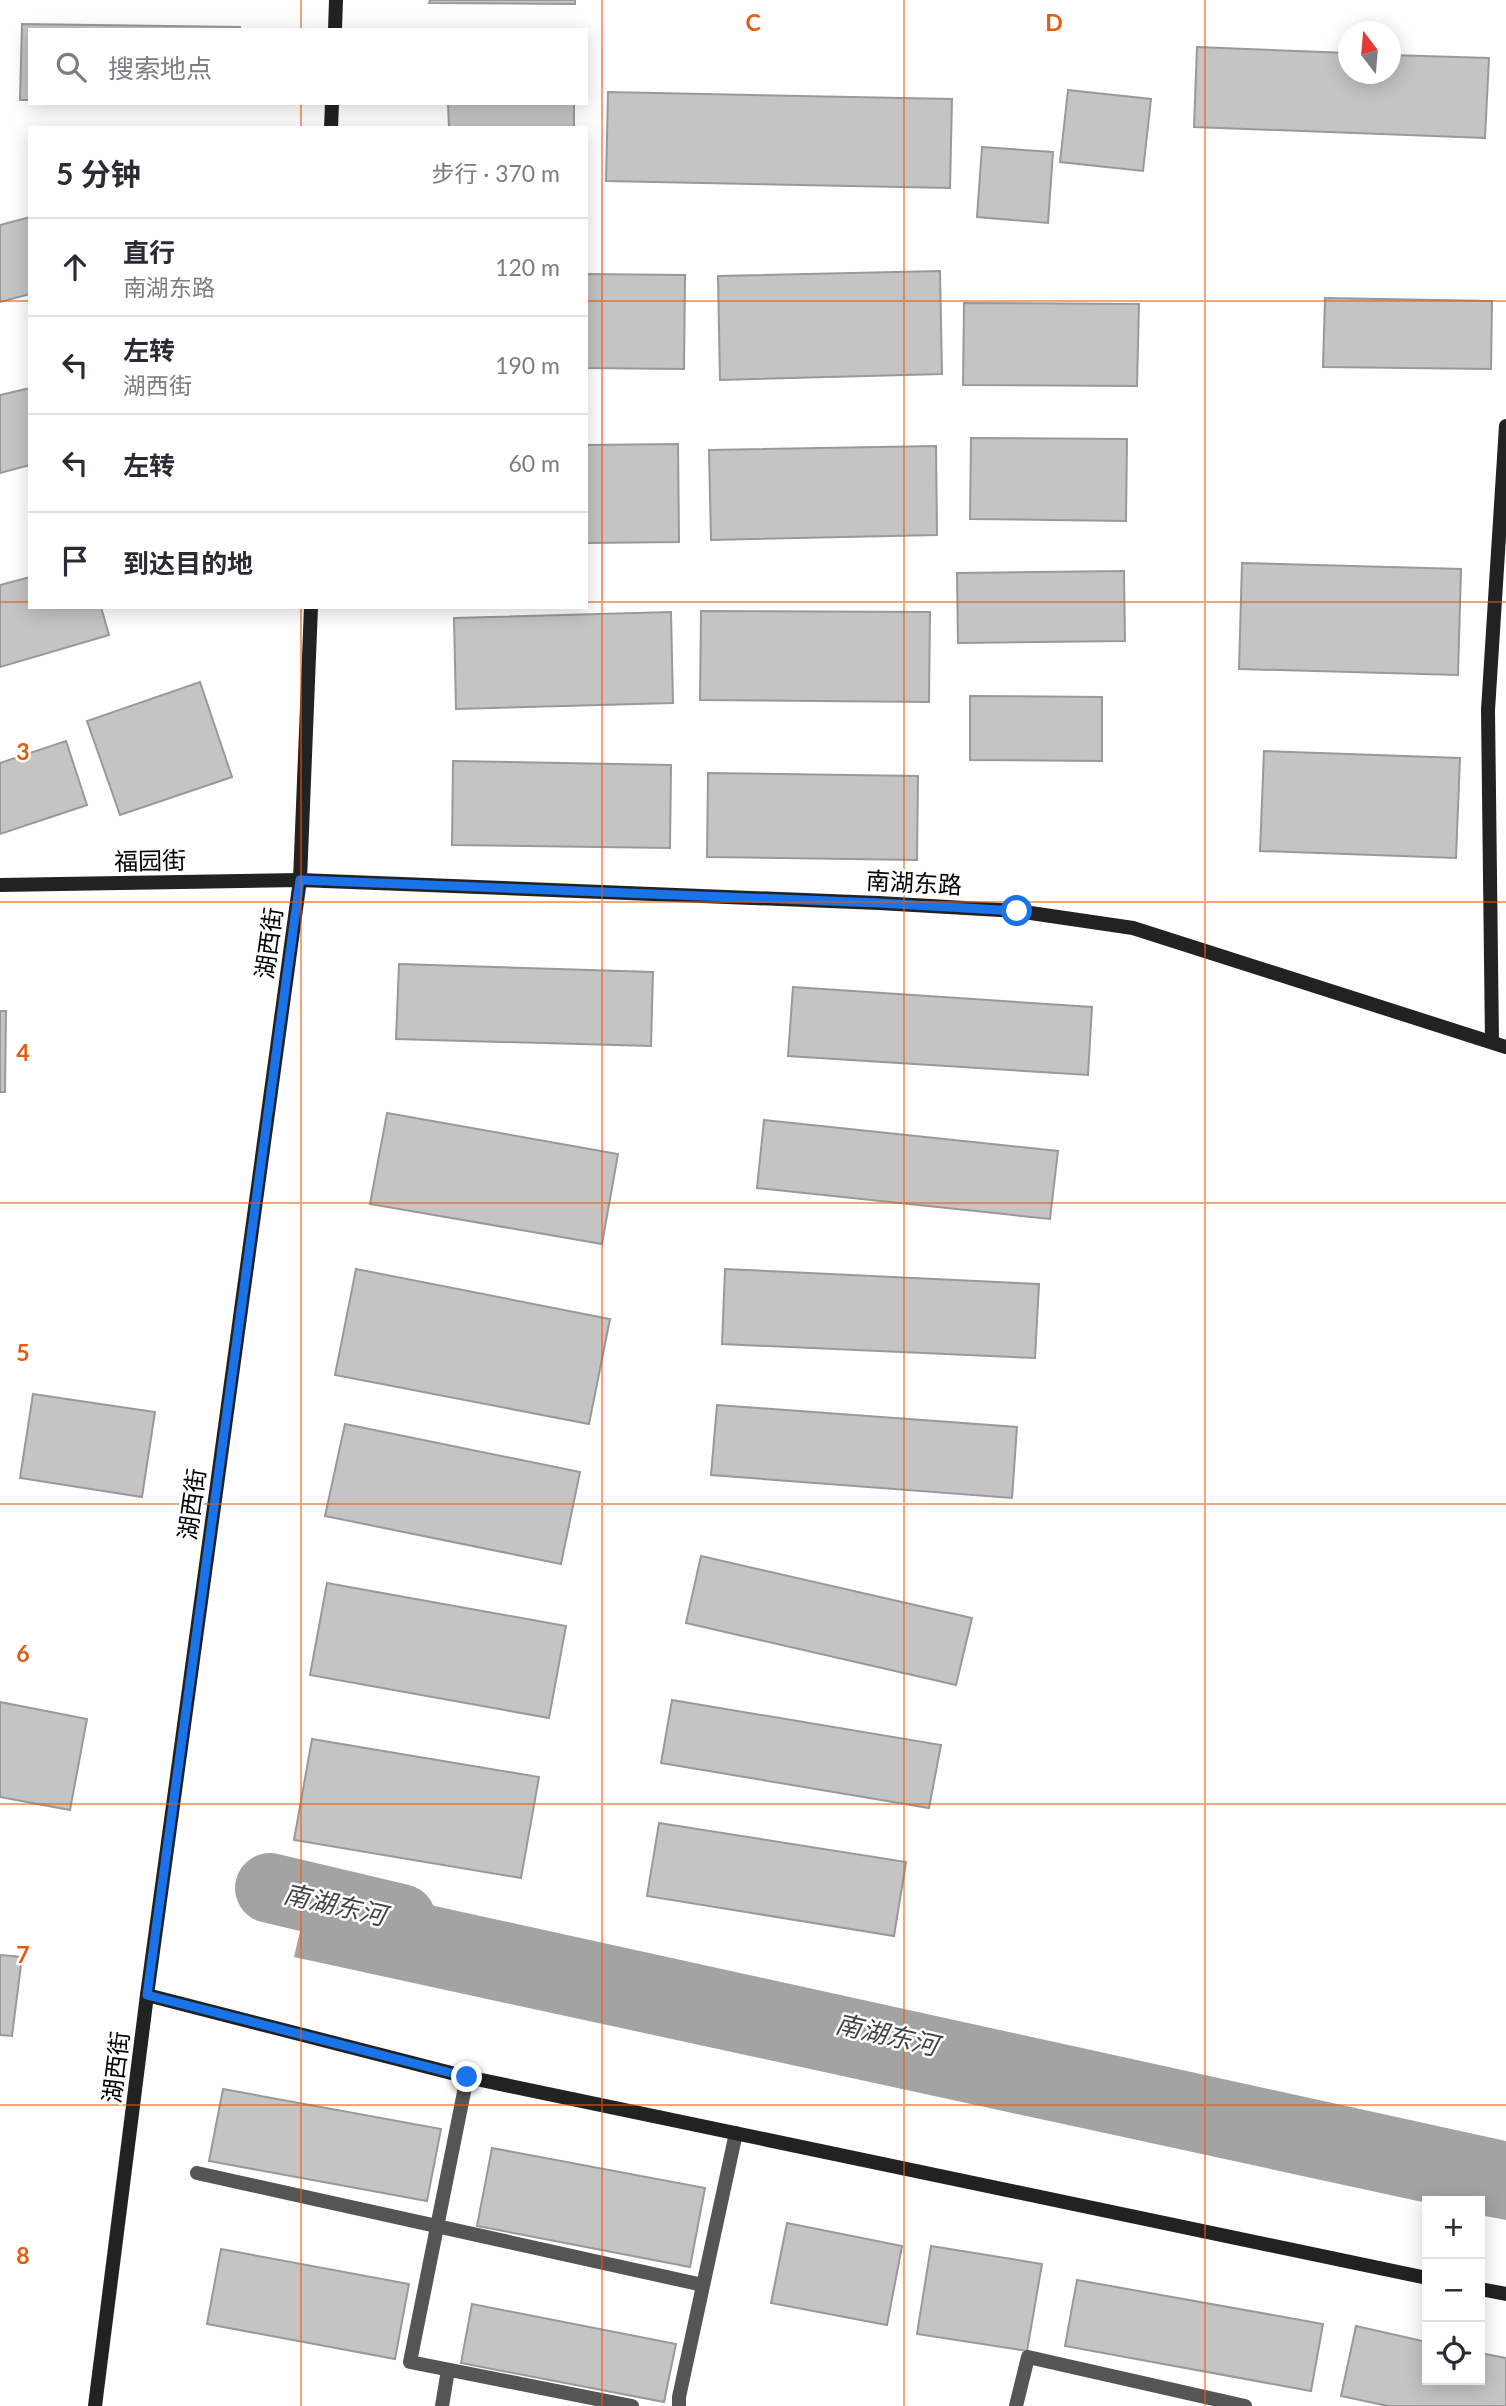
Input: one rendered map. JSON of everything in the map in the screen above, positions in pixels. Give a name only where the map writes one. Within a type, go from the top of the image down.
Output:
[{"type":"street","points":[[335,28],[336,0]]},
{"type":"street","points":[[331,126],[332,105]]},
{"type":"street","points":[[1499,1045],[1488,710],[1506,426]]},
{"type":"street","name":"湖西街","points":[[95,2406],[147,1995],[300,880],[311,609]]},
{"type":"street","name":"南湖东路","points":[[300,880],[1017,911],[1133,928],[1499,1045]]},
{"type":"street","name":"福园街","points":[[0,885],[300,880]]},
{"type":"street","points":[[147,1995],[467,2077],[1422,2277]]},
{"type":"street","points":[[1485,2290],[1506,2294]]},
{"type":"lane","points":[[467,2077],[410,2362],[632,2406]]},
{"type":"lane","points":[[679,2406],[736,2133]]},
{"type":"lane","points":[[197,2173],[703,2285]]},
{"type":"lane","points":[[1016,2406],[1028,2357],[1245,2406]]},
{"type":"lane","points":[[442,2406],[448,2370]]},
{"type":"water","points":[[312,1879],[1506,2141],[1506,2220],[1485,2216],[1485,2196],[1422,2196],[1422,2202],[294,1957]]},
{"type":"building","points":[[430,0],[575,0],[575,4],[429,3]]},
{"type":"building","points":[[22,24],[240,27],[28,28],[28,100],[20,100]]},
{"type":"building","points":[[1197,47],[1338,53],[1338,84],[1401,84],[1401,55],[1489,58],[1485,138],[1194,127]]},
{"type":"building","points":[[1068,90],[1151,99],[1143,171],[1060,162]]},
{"type":"building","points":[[608,92],[952,99],[950,188],[606,181]]},
{"type":"building","points":[[448,105],[574,105],[574,126],[449,126]]},
{"type":"building","points":[[982,147],[1053,152],[1048,223],[977,217]]},
{"type":"building","points":[[28,218],[28,295],[0,302],[0,225]]},
{"type":"building","points":[[940,271],[942,374],[720,380],[718,276]]},
{"type":"building","points":[[588,274],[685,275],[684,369],[588,368]]},
{"type":"building","points":[[1325,298],[1492,301],[1491,369],[1323,367]]},
{"type":"building","points":[[964,303],[1139,304],[1137,386],[963,385]]},
{"type":"building","points":[[28,388],[28,466],[0,473],[0,395]]},
{"type":"building","points":[[971,438],[1127,439],[1126,521],[970,519]]},
{"type":"building","points":[[678,444],[679,542],[588,543],[588,445]]},
{"type":"building","points":[[936,446],[937,535],[711,540],[709,450]]},
{"type":"building","points":[[1242,563],[1461,569],[1458,675],[1239,669]]},
{"type":"building","points":[[1124,571],[1125,641],[958,643],[957,573]]},
{"type":"building","points":[[28,578],[28,609],[102,609],[109,635],[0,667],[0,585]]},
{"type":"building","points":[[701,611],[930,612],[929,702],[700,700]]},
{"type":"building","points":[[671,612],[673,703],[456,709],[454,618]]},
{"type":"building","points":[[200,682],[232,777],[120,815],[87,721]]},
{"type":"building","points":[[970,696],[1102,697],[1102,761],[970,760]]},
{"type":"building","points":[[66,741],[87,805],[0,834],[0,763]]},
{"type":"building","points":[[1264,751],[1460,758],[1456,858],[1260,851]]},
{"type":"building","points":[[453,761],[671,765],[670,848],[452,845]]},
{"type":"building","points":[[708,773],[918,776],[917,860],[707,857]]},
{"type":"building","points":[[399,964],[653,972],[651,1046],[396,1039]]},
{"type":"building","points":[[793,987],[1092,1007],[1088,1075],[788,1056]]},
{"type":"building","points":[[0,1011],[6,1011],[5,1092],[0,1092]]},
{"type":"building","points":[[387,1113],[618,1154],[602,1244],[370,1204]]},
{"type":"building","points":[[764,1120],[1058,1151],[1050,1219],[757,1188]]},
{"type":"building","points":[[356,1269],[610,1319],[589,1424],[335,1375]]},
{"type":"building","points":[[725,1269],[1039,1284],[1035,1358],[722,1344]]},
{"type":"building","points":[[33,1394],[155,1412],[142,1497],[20,1478]]},
{"type":"building","points":[[717,1405],[1017,1427],[1012,1498],[711,1475]]},
{"type":"building","points":[[345,1424],[580,1472],[561,1564],[325,1516]]},
{"type":"building","points":[[701,1556],[972,1618],[956,1685],[686,1623]]},
{"type":"building","points":[[327,1583],[566,1626],[549,1718],[310,1675]]},
{"type":"building","points":[[672,1700],[941,1745],[929,1808],[661,1763]]},
{"type":"building","points":[[0,1702],[87,1719],[70,1810],[0,1797]]},
{"type":"building","points":[[312,1739],[539,1777],[521,1878],[294,1840]]},
{"type":"building","points":[[659,1823],[906,1862],[894,1936],[647,1896]]},
{"type":"building","points":[[0,1955],[22,1957],[12,2036],[0,2035]]},
{"type":"building","points":[[223,2089],[441,2129],[427,2201],[209,2161]]},
{"type":"building","points":[[492,2148],[705,2188],[690,2267],[477,2226]]},
{"type":"building","points":[[787,2223],[902,2246],[887,2325],[771,2303]]},
{"type":"building","points":[[931,2246],[1042,2264],[1027,2351],[917,2334]]},
{"type":"building","points":[[221,2249],[409,2284],[395,2359],[207,2324]]},
{"type":"building","points":[[1077,2280],[1323,2324],[1311,2391],[1065,2346]]},
{"type":"building","points":[[472,2304],[676,2344],[664,2402],[461,2363]]},
{"type":"building","points":[[1356,2326],[1422,2341],[1422,2385],[1485,2385],[1485,2354],[1506,2358],[1506,2406],[1388,2406],[1341,2396]]},
{"type":"waterway","name":"南湖东河","points":[[270,1888],[401,1919]]},
{"type":"route","points":[[467,2077],[147,1995],[300,880],[1017,911]]}]
